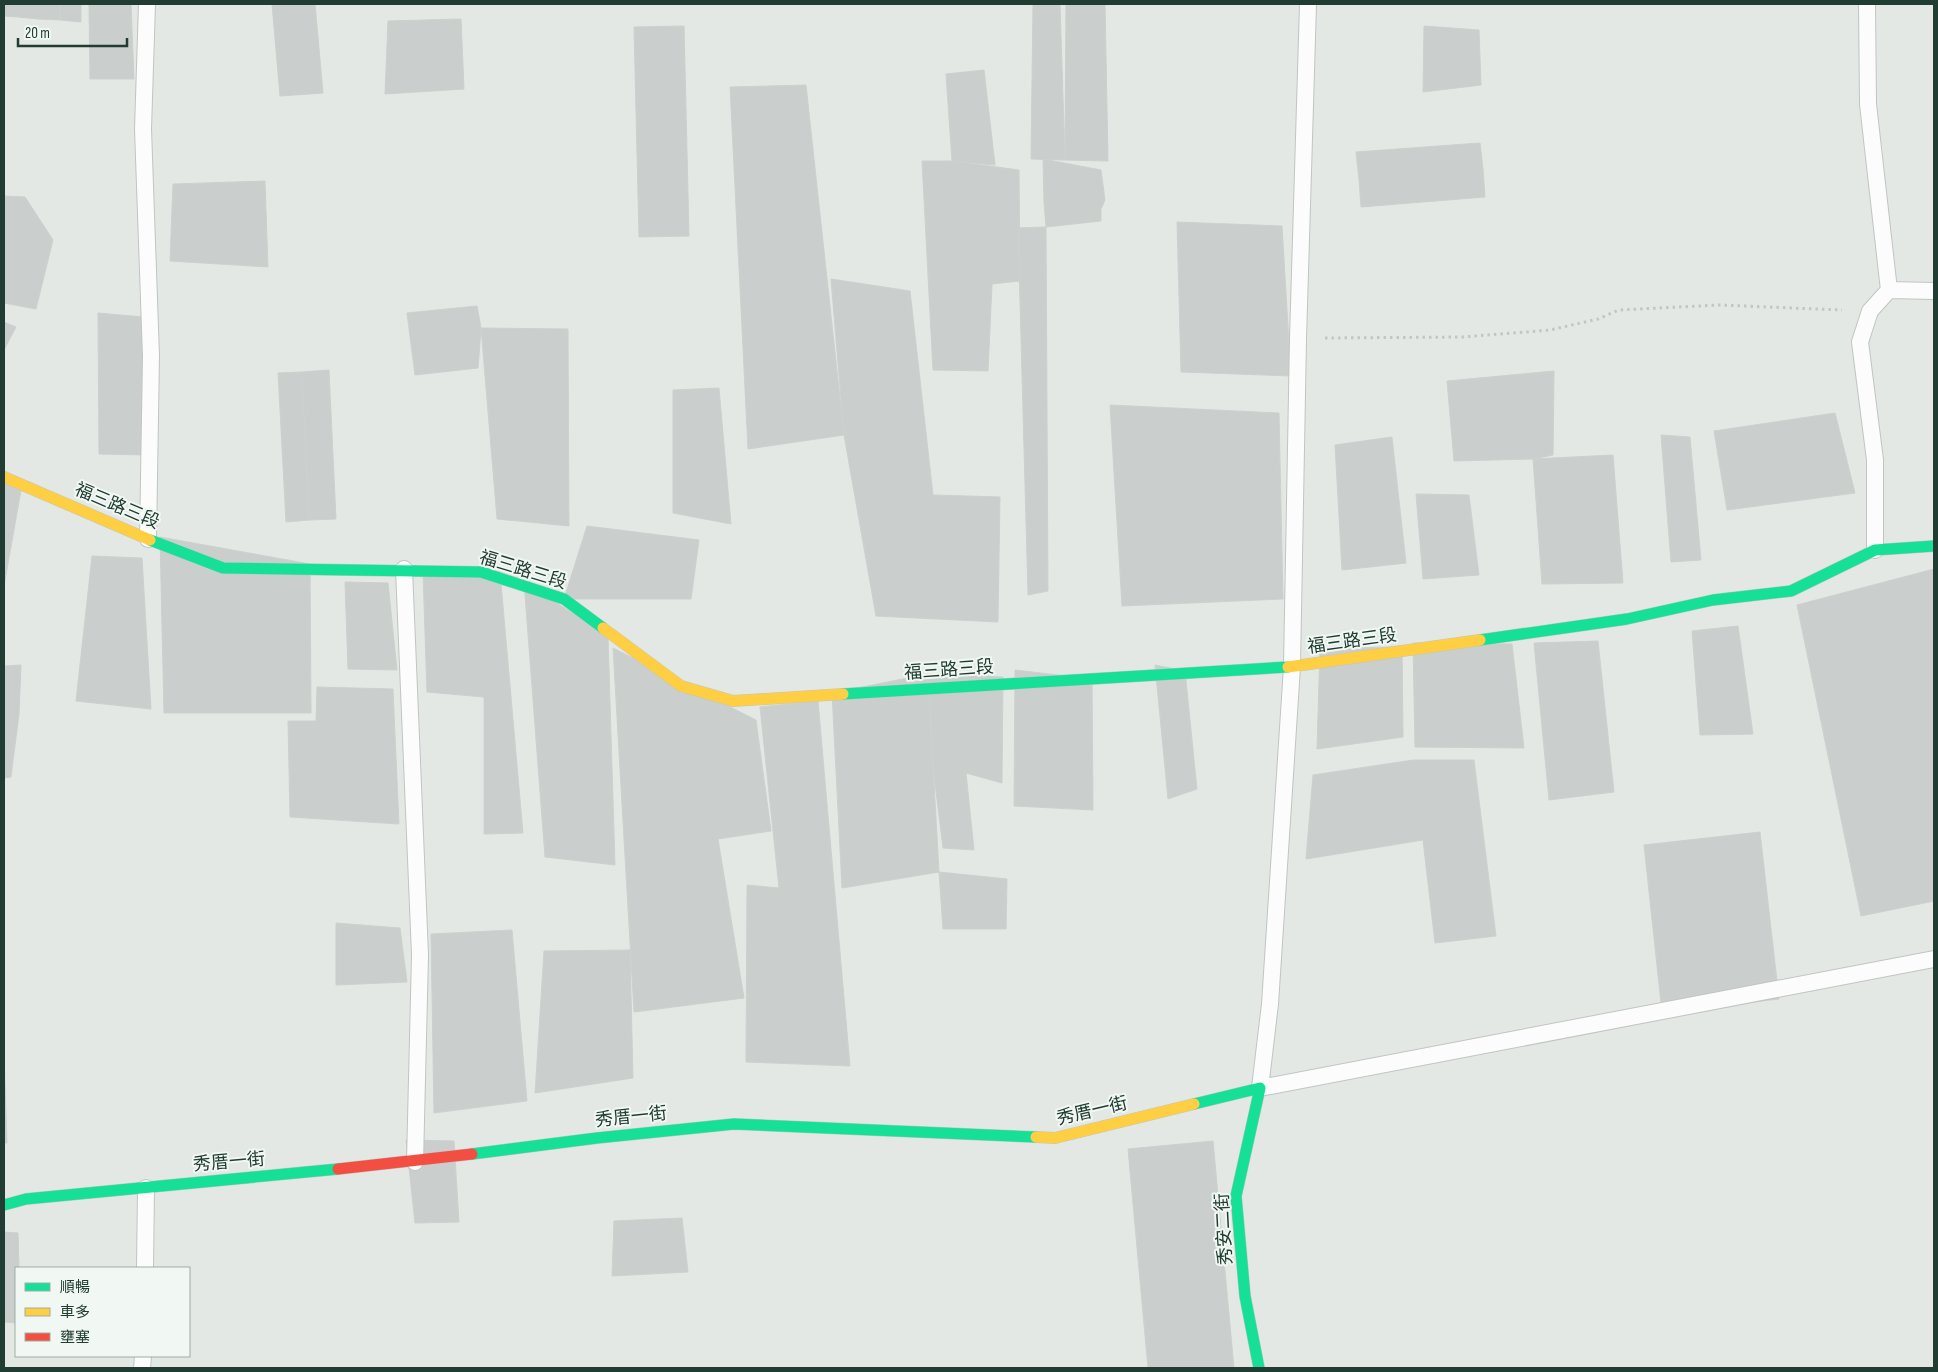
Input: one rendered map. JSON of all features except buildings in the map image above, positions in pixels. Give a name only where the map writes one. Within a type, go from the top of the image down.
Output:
[{"type":"street","name":"福三路三段","points":[[4,477],[148,539],[223,568],[404,569],[481,572],[564,599],[681,686],[733,701],[1292,667],[1627,619],[1713,600],[1792,590],[1875,550],[1934,546]]},
{"type":"street","name":"秀厝一街","points":[[4,1206],[26,1198],[415,1162],[597,1138],[734,1124],[1055,1138],[1260,1088]]},
{"type":"street","name":"秀安二街","points":[[1259,1368],[1245,1296],[1236,1196],[1260,1088]]},
{"type":"lane","points":[[147,4],[143,129],[151,356],[148,539]]},
{"type":"lane","points":[[1308,4],[1298,338],[1292,667],[1270,1004],[1260,1088],[1934,959]]},
{"type":"lane","points":[[1867,4],[1868,104],[1889,290],[1870,311],[1860,342],[1875,460],[1875,550]]},
{"type":"lane","points":[[1889,290],[1934,291]]},
{"type":"lane","points":[[404,569],[420,954],[415,1162]]},
{"type":"lane","points":[[144,1267],[146,1188]]},
{"type":"path","points":[[1298,338],[1472,337],[1550,330],[1598,319],[1619,310],[1719,304],[1870,311]]},
{"type":"traffic: fast","points":[[150,540],[223,568],[481,572],[564,599],[603,628]]},
{"type":"traffic: fast","points":[[1480,640],[1627,619],[1713,600],[1791,591],[1875,550],[1934,546]]},
{"type":"traffic: fast","points":[[843,694],[1288,667]]},
{"type":"traffic: fast","points":[[1194,1104],[1260,1088],[1236,1196],[1245,1296],[1259,1368]]},
{"type":"traffic: fast","points":[[472,1154],[597,1138],[734,1124],[1036,1137]]},
{"type":"traffic: fast","points":[[4,1205],[26,1199],[338,1169]]},
{"type":"traffic: slow","points":[[4,477],[150,540]]},
{"type":"traffic: slow","points":[[603,628],[681,686],[733,701],[843,694]]},
{"type":"traffic: slow","points":[[1288,667],[1480,640]]},
{"type":"traffic: slow","points":[[1036,1137],[1055,1138],[1194,1104]]},
{"type":"traffic: jam","points":[[338,1169],[472,1154]]}]
